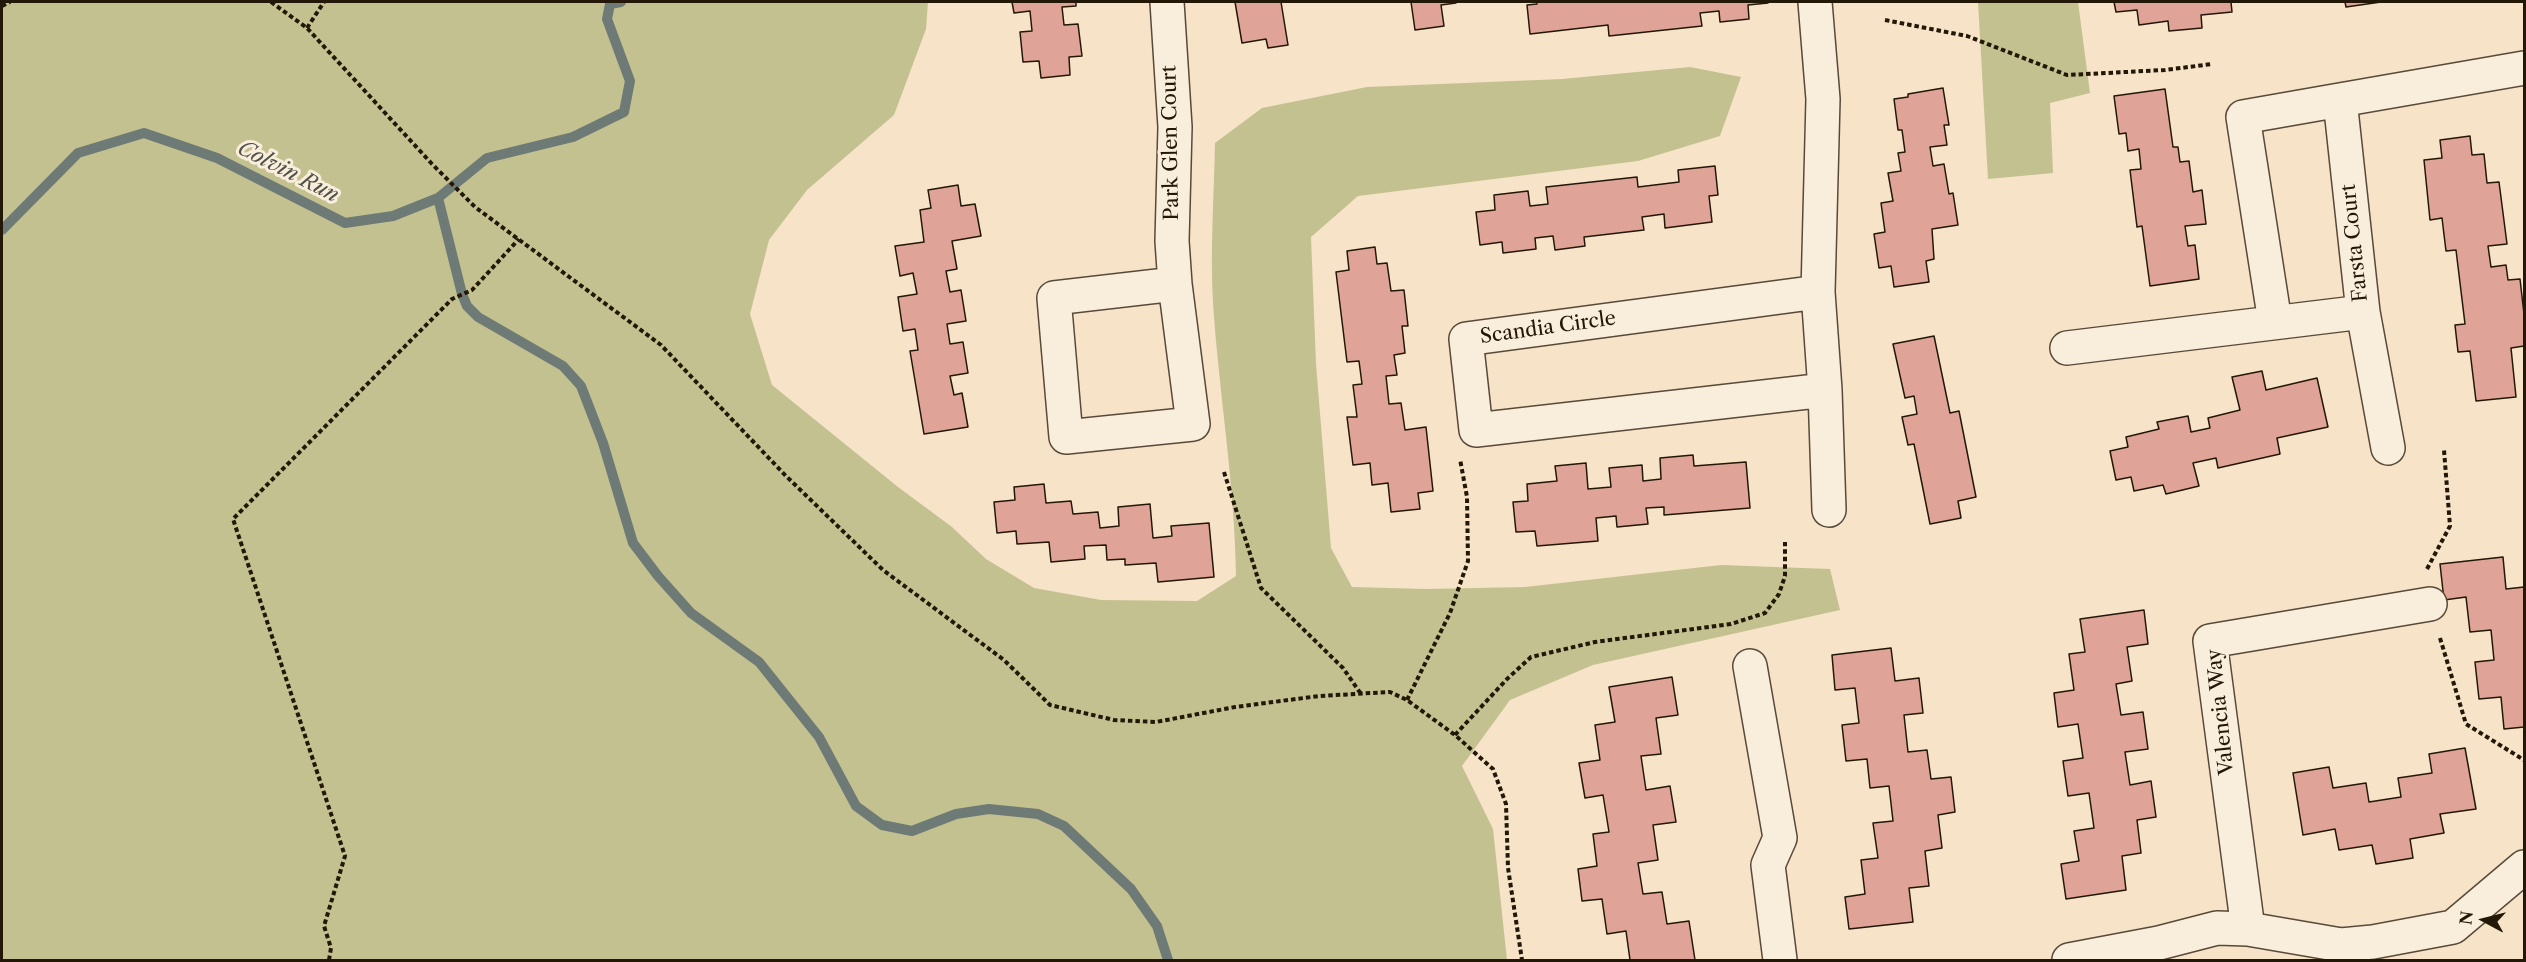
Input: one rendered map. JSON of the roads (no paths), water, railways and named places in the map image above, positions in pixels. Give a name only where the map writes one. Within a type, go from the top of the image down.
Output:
[{"type":"street","name":"Park Glen Court","points":[[1167,2],[1175,128],[1172,241],[1175,284],[1193,424],[1066,437],[1054,298],[1175,284]]},
{"type":"street","points":[[1815,2],[1823,99],[1818,292],[1825,390],[1829,510]]},
{"type":"street","points":[[2275,322],[2243,117],[2524,68]]},
{"type":"street","name":"Farsta Court","points":[[2067,348],[2363,312],[2340,100]]},
{"type":"street","name":"Scandia Circle","points":[[1818,292],[1466,339],[1476,430],[1825,390]]},
{"type":"street","points":[[2363,312],[2388,448]]},
{"type":"street","name":"Valencia Way","points":[[2248,929],[2210,641],[2430,604]]},
{"type":"street","points":[[1750,666],[1780,838],[1768,866],[1780,960]]},
{"type":"street","points":[[2069,960],[2159,943],[2217,928],[2248,929],[2374,951],[2453,927],[2524,867]]},
{"type":"waterway","name":"Colvin Run","points":[[2,230],[78,153],[144,133],[217,158],[345,223],[393,216],[438,198],[487,158],[573,137],[624,112],[630,81],[607,19],[610,4],[621,2]]},
{"type":"waterway","points":[[438,198],[467,306],[478,317],[563,366],[581,386],[603,443],[633,543],[658,576],[691,613],[759,662],[819,737],[856,806],[882,825],[912,831],[956,814],[989,809],[1038,814],[1064,826],[1131,889],[1157,926],[1168,960]]}]
